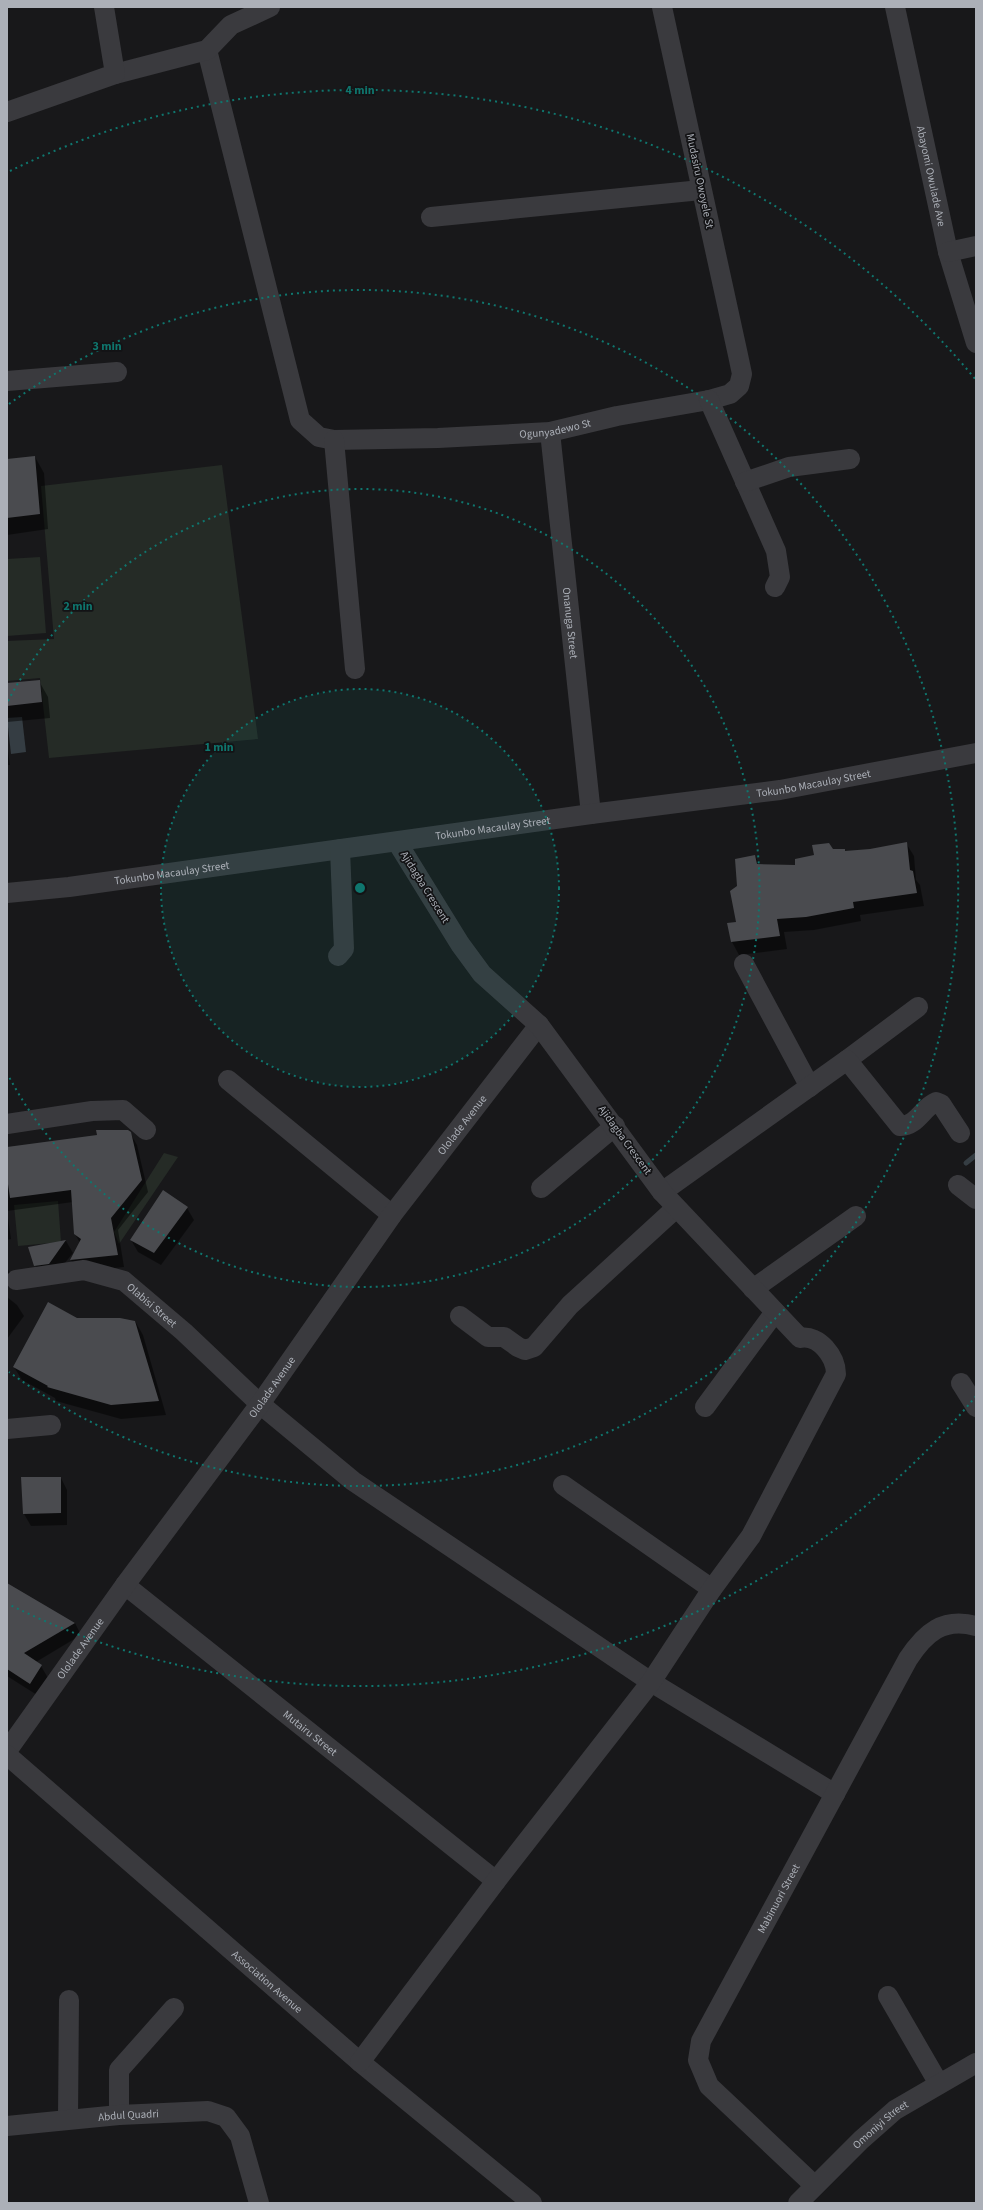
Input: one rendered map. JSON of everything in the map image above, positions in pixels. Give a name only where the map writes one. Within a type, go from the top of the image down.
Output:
[{"type":"street","points":[[104,7],[115,74]]},
{"type":"street","points":[[7,112],[115,74],[206,50],[231,25],[270,7]]},
{"type":"street","name":"Mudasiru Owoyele St","points":[[662,7],[738,355]]},
{"type":"street","name":"Abayomi Owulade Ave","points":[[895,7],[948,252],[976,343]]},
{"type":"street","name":"Ogunyadewo St","points":[[206,50],[300,420],[319,437],[334,440],[438,438],[550,432],[617,416],[709,400],[730,394],[739,386],[742,374],[738,355]]},
{"type":"street","points":[[431,217],[701,190]]},
{"type":"street","points":[[948,252],[976,246]]},
{"type":"street","points":[[7,381],[117,372]]},
{"type":"street","points":[[709,400],[776,551],[780,577],[775,588]]},
{"type":"street","name":"Onanuga Street","points":[[550,432],[591,814]]},
{"type":"street","points":[[334,440],[356,669]]},
{"type":"street","points":[[745,482],[789,467],[850,458]]},
{"type":"street","name":"Tokunbo Macaulay Street","points":[[7,893],[69,888],[591,814],[780,790],[976,753]]},
{"type":"street","name":"Ajidagba Crescent","points":[[360,2062],[496,1881],[651,1682],[712,1589],[751,1536],[836,1374],[834,1359],[815,1338],[806,1336],[800,1338],[662,1192],[615,1126],[538,1025],[482,974],[460,944],[396,842]]},
{"type":"street","points":[[338,956],[344,949],[340,849]]},
{"type":"street","points":[[744,964],[810,1087]]},
{"type":"street","points":[[662,1192],[810,1087],[918,1007]]},
{"type":"street","name":"Ololade Avenue","points":[[7,1752],[125,1585],[260,1404],[392,1215],[538,1025]]},
{"type":"street","points":[[847,1060],[900,1126],[905,1127],[936,1102],[940,1104],[960,1133]]},
{"type":"street","points":[[228,1080],[392,1215]]},
{"type":"street","points":[[7,1124],[92,1111],[123,1110],[146,1130]]},
{"type":"street","points":[[541,1188],[615,1126]]},
{"type":"street","points":[[958,1185],[976,1199]]},
{"type":"street","points":[[460,1316],[488,1337],[504,1337],[525,1350],[534,1347],[570,1305],[676,1208]]},
{"type":"street","points":[[753,1289],[856,1216]]},
{"type":"street","name":"Olabisi Street","points":[[16,1280],[84,1270],[124,1281],[184,1332],[260,1404],[352,1481],[651,1682],[836,1794]]},
{"type":"street","points":[[705,1407],[775,1312]]},
{"type":"street","points":[[960,1382],[976,1407]]},
{"type":"street","points":[[7,1429],[51,1425]]},
{"type":"street","points":[[562,1485],[712,1589]]},
{"type":"street","name":"Mutairu Street","points":[[125,1585],[496,1881]]},
{"type":"street","name":"Mabinuori Street","points":[[814,2185],[709,2086],[698,2060],[701,2041],[908,1659],[921,1639],[940,1626],[969,1624],[976,1626]]},
{"type":"street","name":"Association Avenue","points":[[7,1755],[360,2062],[532,2203]]},
{"type":"street","points":[[888,1996],[939,2084]]},
{"type":"street","points":[[68,2118],[69,2000]]},
{"type":"street","points":[[119,2115],[119,2070],[174,2008]]},
{"type":"street","name":"Omoniyi Street","points":[[798,2203],[814,2185],[895,2110],[976,2063]]},
{"type":"street","name":"Abdul Quadri","points":[[7,2126],[68,2118],[208,2111],[226,2117],[240,2136],[258,2203]]},
{"type":"shaded area","points":[[222,465],[258,739],[49,758],[40,678],[7,681],[7,641],[54,639],[41,486]]},
{"type":"shaded area","points":[[40,557],[46,633],[7,636],[7,559]]},
{"type":"shaded area","points":[[22,717],[26,752],[11,754],[7,718]]},
{"type":"shaded area","points":[[164,1153],[178,1157],[119,1244],[114,1232]]},
{"type":"shaded area","points":[[58,1201],[61,1242],[18,1246],[14,1205]]},
{"type":"building","points":[[35,456],[40,514],[7,518],[7,459]]},
{"type":"building","points":[[40,680],[42,702],[7,706],[7,683]]},
{"type":"building","points":[[907,842],[910,870],[913,871],[917,893],[853,902],[854,908],[806,917],[777,919],[780,936],[731,942],[727,923],[736,922],[730,891],[737,886],[735,859],[755,855],[757,864],[795,865],[795,859],[814,855],[812,845],[829,843],[833,849],[845,849],[845,851],[870,849]]},
{"type":"building","points":[[96,1130],[128,1130],[131,1132],[142,1180],[111,1218],[118,1255],[70,1260],[81,1239],[74,1234],[71,1190],[10,1198],[7,1177],[7,1147],[97,1135]]},
{"type":"building","points":[[163,1190],[188,1207],[154,1253],[130,1240]]},
{"type":"building","points":[[66,1240],[49,1264],[34,1266],[28,1247]]},
{"type":"building","points":[[48,1302],[77,1318],[120,1318],[135,1321],[159,1401],[111,1405],[47,1387],[48,1386],[13,1367]]},
{"type":"building","points":[[21,1477],[61,1477],[61,1513],[23,1514]]},
{"type":"building","points":[[7,1583],[75,1623],[24,1653],[42,1665],[30,1684],[7,1669]]},
{"type":"waterway","points":[[966,1163],[976,1155]]}]
